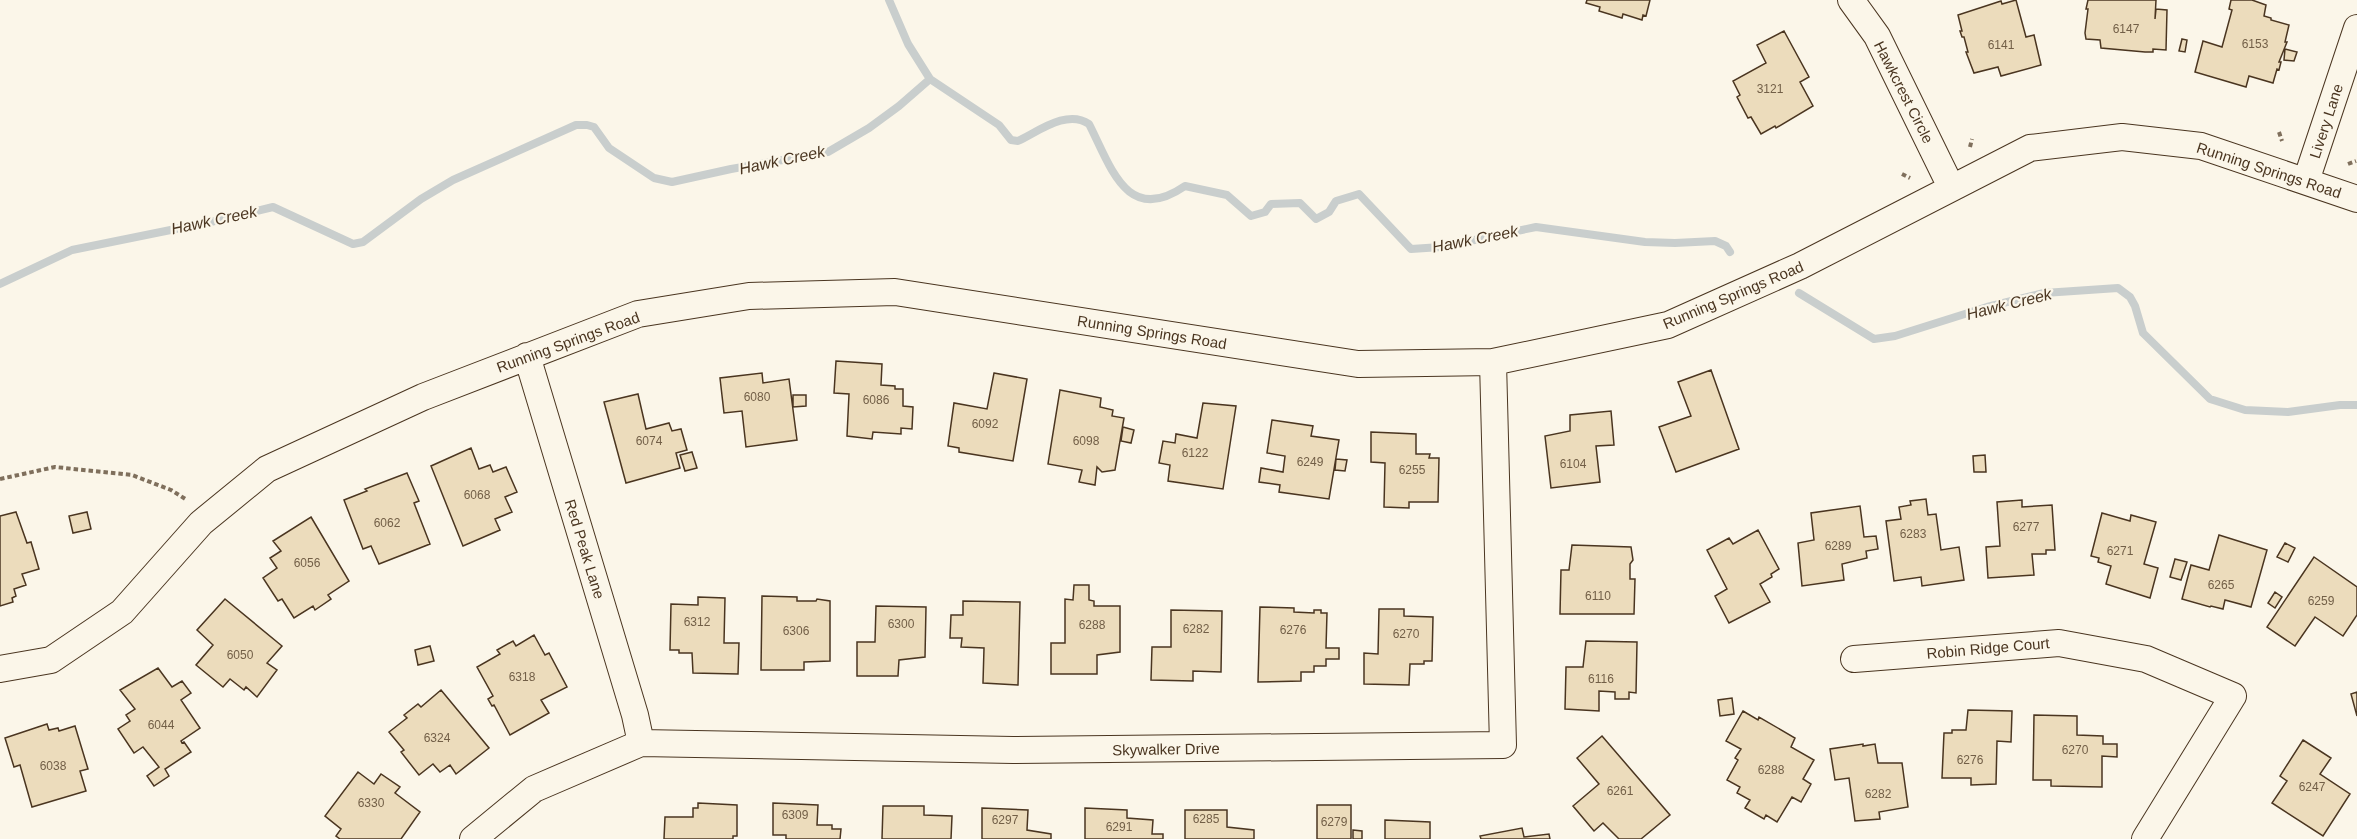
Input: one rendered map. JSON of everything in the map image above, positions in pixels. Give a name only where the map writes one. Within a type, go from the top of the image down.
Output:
[{"type":"street","name":"Hawkcrest Circle","points":[[1851,0],[1877,36],[1951,187]]},
{"type":"street","name":"Livery Lane","points":[[2306,181],[2357,28]]},
{"type":"street","name":"Running Springs Road","points":[[0,669],[51,660],[122,612],[201,523],[267,469],[423,397],[638,314],[748,296],[895,292],[1358,364],[1493,362],[1668,325],[1800,266],[2030,148],[2122,137],[2200,146],[2357,199]]},
{"type":"street","name":"Red Peak Lane","points":[[528,356],[635,715],[641,743]]},
{"type":"street","name":"Skywalker Drive","points":[[473,839],[534,789],[641,743],[1013,750],[1503,745],[1493,362]]},
{"type":"street","name":"Robin Ridge Court","points":[[1854,659],[2059,642],[2146,658],[2233,696],[2145,839]]},
{"type":"path","points":[[2279,132],[2282,141]]},
{"type":"path","points":[[1970,147],[1972,139]]},
{"type":"path","points":[[2348,164],[2356,160]]},
{"type":"path","points":[[1902,174],[1910,178]]},
{"type":"path","points":[[0,479],[55,467],[132,475],[171,490],[192,504]]},
{"type":"building","points":[[1587,0],[1650,0],[1646,16],[1643,15],[1642,20],[1623,14],[1622,18],[1599,11],[1600,7],[1586,3]]},
{"type":"building","points":[[2016,0],[2026,37],[2034,35],[2041,65],[2001,76],[1998,67],[1974,73],[1966,52],[1968,52],[1964,37],[1960,31],[1962,31],[1958,15],[2001,1],[2002,4]]},
{"type":"building","points":[[2088,0],[2156,0],[2155,19],[2156,9],[2167,10],[2166,50],[2153,49],[2153,52],[2145,52],[2101,48],[2100,40],[2086,39]]},
{"type":"building","points":[[2231,0],[2252,0],[2266,5],[2264,16],[2289,25],[2285,42],[2287,42],[2273,83],[2249,76],[2246,87],[2195,72],[2203,41],[2222,47],[2232,10],[2229,9]]},
{"type":"building","points":[[1784,31],[1809,77],[1800,82],[1813,106],[1776,128],[1775,126],[1761,134],[1751,117],[1748,118],[1737,97],[1740,95],[1733,81],[1766,63],[1757,45]]},
{"type":"building","points":[[2182,39],[2187,40],[2185,52],[2179,51]]},
{"type":"building","points":[[2285,49],[2297,52],[2294,61],[2284,60]]},
{"type":"building","points":[[836,361],[882,364],[881,385],[903,389],[903,406],[913,407],[912,429],[901,428],[901,434],[873,432],[872,439],[847,436],[849,394],[834,393]]},
{"type":"building","points":[[1711,370],[1739,449],[1676,472],[1659,427],[1691,416],[1678,382]]},
{"type":"building","points":[[762,373],[763,383],[789,379],[797,440],[746,447],[742,411],[724,413],[720,378]]},
{"type":"building","points":[[994,373],[1027,379],[1013,461],[959,452],[959,448],[948,446],[954,403],[987,409]]},
{"type":"building","points":[[1060,390],[1101,398],[1100,407],[1113,410],[1112,416],[1124,418],[1115,470],[1102,472],[1097,467],[1095,485],[1079,482],[1082,470],[1048,464]]},
{"type":"building","points":[[638,394],[646,429],[669,423],[672,431],[681,429],[687,450],[676,453],[680,468],[626,483],[604,402]]},
{"type":"building","points":[[793,395],[806,395],[806,406],[793,407]]},
{"type":"building","points":[[1203,403],[1236,406],[1223,489],[1168,481],[1170,465],[1159,463],[1163,441],[1175,443],[1176,434],[1197,438]]},
{"type":"building","points":[[1611,411],[1614,445],[1596,446],[1600,482],[1551,488],[1545,436],[1570,431],[1570,415]]},
{"type":"building","points":[[1272,420],[1313,426],[1311,436],[1339,440],[1329,499],[1279,492],[1280,485],[1259,482],[1261,468],[1283,472],[1285,456],[1267,453]]},
{"type":"building","points":[[1123,427],[1134,430],[1131,443],[1121,441]]},
{"type":"building","points":[[1371,432],[1416,434],[1416,454],[1430,454],[1429,458],[1439,458],[1438,502],[1409,502],[1409,508],[1384,507],[1385,463],[1371,462]]},
{"type":"building","points":[[471,448],[479,469],[490,465],[493,472],[506,467],[517,492],[505,497],[512,512],[495,519],[500,530],[463,546],[431,466]]},
{"type":"building","points":[[692,452],[697,468],[685,471],[680,455]]},
{"type":"building","points":[[1985,455],[1986,472],[1974,472],[1973,456]]},
{"type":"building","points":[[1336,459],[1347,460],[1345,471],[1335,470]]},
{"type":"building","points":[[407,473],[419,501],[414,503],[430,544],[379,564],[371,546],[363,549],[344,500],[367,491],[365,489]]},
{"type":"building","points":[[1926,499],[1928,515],[1936,514],[1941,550],[1959,547],[1964,580],[1922,586],[1921,577],[1894,581],[1886,521],[1901,519],[1899,507],[1911,505],[1910,501]]},
{"type":"building","points":[[2022,500],[2022,507],[2052,505],[2055,550],[2046,550],[2046,554],[2032,554],[2034,575],[1988,578],[1986,547],[2000,546],[1997,502]]},
{"type":"building","points":[[1860,506],[1864,537],[1876,536],[1878,549],[1866,551],[1867,558],[1842,564],[1844,580],[1802,586],[1798,543],[1814,540],[1811,513]]},
{"type":"building","points":[[16,512],[27,543],[31,542],[39,569],[22,574],[26,585],[14,589],[16,596],[12,598],[13,602],[0,606],[0,516]]},
{"type":"building","points":[[87,512],[91,529],[73,533],[69,516]]},
{"type":"building","points":[[2102,513],[2130,521],[2131,515],[2156,522],[2144,564],[2158,568],[2150,598],[2106,584],[2111,566],[2098,562],[2099,558],[2091,556]]},
{"type":"building","points":[[311,517],[349,581],[328,595],[331,599],[315,610],[313,606],[294,618],[282,599],[278,601],[263,578],[277,568],[270,558],[281,551],[273,541]]},
{"type":"building","points":[[1758,530],[1779,569],[1771,574],[1772,577],[1760,584],[1770,602],[1729,623],[1715,596],[1727,589],[1707,550],[1729,538],[1733,544]]},
{"type":"building","points":[[2219,535],[2267,550],[2251,607],[2225,600],[2223,609],[2182,599],[2191,565],[2209,570]]},
{"type":"building","points":[[2285,543],[2295,548],[2288,562],[2277,557]]},
{"type":"building","points":[[1572,545],[1631,547],[1633,560],[1630,564],[1630,579],[1635,579],[1634,614],[1560,614],[1561,570],[1569,570]]},
{"type":"building","points":[[2314,557],[2357,587],[2357,615],[2343,636],[2315,617],[2295,646],[2267,627]]},
{"type":"building","points":[[2175,559],[2187,562],[2181,580],[2170,577]]},
{"type":"building","points":[[1074,585],[1089,585],[1089,600],[1094,601],[1094,606],[1120,606],[1120,652],[1097,655],[1097,674],[1051,674],[1051,643],[1065,643],[1065,599],[1073,600]]},
{"type":"building","points":[[2275,592],[2282,597],[2275,608],[2268,603]]},
{"type":"building","points":[[762,596],[797,597],[797,601],[816,601],[817,599],[830,601],[830,661],[804,662],[804,670],[761,670]]},
{"type":"building","points":[[698,597],[725,598],[724,643],[739,643],[738,674],[693,673],[692,653],[670,650],[671,604],[698,605]]},
{"type":"building","points":[[225,599],[282,646],[267,663],[277,670],[257,697],[246,687],[244,690],[230,679],[223,687],[196,665],[213,645],[197,630]]},
{"type":"building","points":[[963,601],[1020,602],[1018,685],[983,683],[984,648],[961,647],[962,638],[950,638],[951,615],[963,615]]},
{"type":"building","points":[[876,606],[926,607],[925,657],[899,660],[898,676],[857,676],[857,642],[875,642]]},
{"type":"building","points":[[1260,607],[1294,608],[1294,612],[1314,613],[1314,610],[1321,610],[1321,613],[1327,613],[1326,648],[1339,648],[1339,659],[1326,659],[1326,666],[1314,666],[1314,672],[1301,672],[1301,681],[1258,682]]},
{"type":"building","points":[[1379,609],[1404,609],[1404,616],[1433,617],[1432,661],[1424,661],[1424,664],[1410,664],[1409,685],[1364,684],[1364,653],[1378,654]]},
{"type":"building","points":[[1171,610],[1222,611],[1221,672],[1193,671],[1193,681],[1151,680],[1152,647],[1171,647]]},
{"type":"building","points":[[534,635],[545,655],[549,653],[567,687],[541,700],[549,713],[510,735],[494,705],[492,706],[488,699],[493,696],[477,667],[500,654],[497,650],[513,641],[516,646]]},
{"type":"building","points":[[1586,641],[1637,642],[1636,693],[1629,692],[1629,699],[1615,699],[1615,692],[1599,691],[1599,711],[1565,709],[1566,667],[1583,667]]},
{"type":"building","points":[[430,646],[434,661],[418,665],[415,650]]},
{"type":"building","points":[[158,668],[172,687],[182,681],[191,693],[181,700],[200,728],[181,741],[191,752],[165,769],[169,776],[154,786],[147,776],[159,767],[143,747],[134,753],[118,729],[130,721],[126,715],[135,709],[120,690]]},
{"type":"building","points":[[441,690],[489,748],[456,774],[450,765],[440,772],[433,764],[419,775],[401,752],[404,750],[389,732],[407,718],[404,715],[418,704],[421,707]]},
{"type":"building","points":[[2357,692],[2357,716],[2351,694]]},
{"type":"building","points":[[1732,698],[1734,714],[1720,716],[1718,700]]},
{"type":"building","points":[[1968,710],[2012,711],[2011,742],[1997,741],[1996,784],[1971,785],[1971,778],[1942,778],[1944,733],[1952,733],[1952,730],[1966,730]]},
{"type":"building","points":[[1743,711],[1758,720],[1759,717],[1795,738],[1791,747],[1814,760],[1803,779],[1811,784],[1801,802],[1792,797],[1777,822],[1766,815],[1764,819],[1745,808],[1750,800],[1737,793],[1740,787],[1727,780],[1741,749],[1726,741]]},
{"type":"building","points":[[2034,715],[2077,716],[2077,735],[2103,736],[2103,744],[2117,744],[2117,757],[2102,756],[2102,787],[2051,786],[2051,780],[2033,780]]},
{"type":"building","points":[[47,724],[49,730],[58,728],[59,731],[75,726],[88,769],[80,771],[86,791],[32,807],[20,765],[14,767],[5,738]]},
{"type":"building","points":[[1602,736],[1670,815],[1641,839],[1619,839],[1603,823],[1594,831],[1573,806],[1599,784],[1577,758]]},
{"type":"building","points":[[2303,740],[2331,758],[2320,774],[2350,794],[2323,836],[2272,803],[2287,781],[2280,776]]},
{"type":"building","points":[[1863,744],[1863,746],[1875,744],[1878,763],[1902,763],[1908,807],[1879,812],[1880,819],[1855,821],[1849,778],[1835,780],[1830,749]]},
{"type":"building","points":[[358,772],[374,784],[381,774],[400,787],[395,793],[420,812],[401,839],[340,839],[336,836],[341,829],[325,816]]},
{"type":"building","points":[[698,803],[737,805],[737,836],[733,836],[733,839],[664,839],[665,817],[693,817],[693,808],[698,808]]},
{"type":"building","points":[[773,803],[818,805],[817,825],[832,825],[832,829],[841,829],[840,839],[786,839],[786,835],[773,835]]},
{"type":"building","points":[[1317,805],[1351,805],[1351,839],[1317,839]]},
{"type":"building","points":[[883,806],[924,806],[924,815],[952,816],[951,839],[882,839]]},
{"type":"building","points":[[982,808],[1028,810],[1027,830],[1051,834],[1051,839],[982,839]]},
{"type":"building","points":[[1085,808],[1127,810],[1127,818],[1153,820],[1152,834],[1163,834],[1163,839],[1085,839]]},
{"type":"building","points":[[1185,810],[1227,810],[1227,827],[1254,830],[1254,839],[1185,839]]},
{"type":"building","points":[[1385,820],[1430,822],[1430,839],[1385,839]]},
{"type":"building","points":[[1522,828],[1524,837],[1549,834],[1550,839],[1481,839],[1480,836]]},
{"type":"building","points":[[1353,830],[1362,831],[1362,839],[1353,839]]},
{"type":"waterway","points":[[889,0],[908,44],[930,79]]},
{"type":"waterway","name":"Hawk Creek","points":[[0,284],[72,250],[273,207],[353,244],[363,242],[421,199],[453,180],[576,125],[594,127],[609,148],[654,178],[672,182],[828,152],[869,128],[930,79],[999,125],[1011,140],[1018,141],[1062,120],[1080,120],[1089,124],[1114,173],[1124,186],[1135,195],[1149,199],[1165,197],[1185,186],[1227,195],[1251,216],[1265,212],[1271,204],[1300,203],[1316,219],[1329,212],[1336,201],[1359,194],[1411,249],[1441,247],[1536,227],[1645,242],[1715,241],[1726,246],[1730,252]]},
{"type":"waterway","name":"Hawk Creek","points":[[1799,293],[1874,339],[1895,336],[1987,307],[2044,293],[2118,288],[2130,297],[2143,333],[2210,399],[2245,410],[2288,412],[2357,405]]}]
